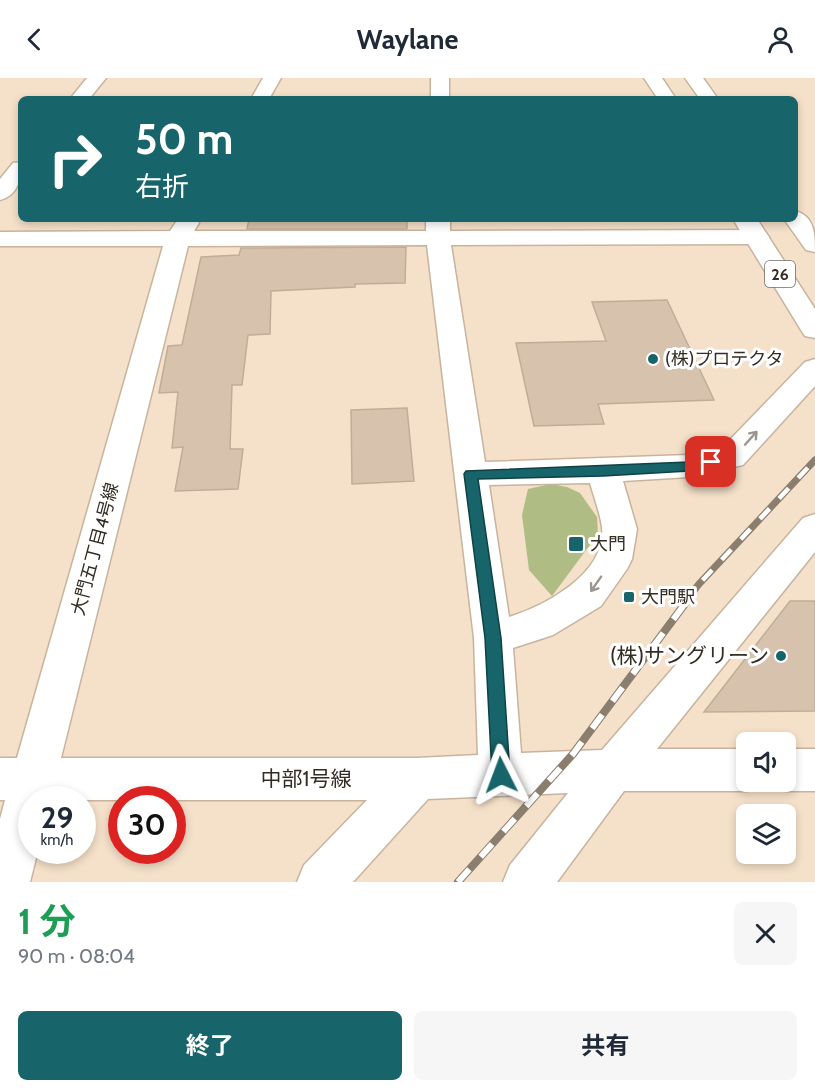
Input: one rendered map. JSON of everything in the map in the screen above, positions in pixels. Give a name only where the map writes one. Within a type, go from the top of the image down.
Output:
[{"type":"street","points":[[82,96],[97,78]]},
{"type":"street","points":[[262,96],[272,78]]},
{"type":"street","points":[[440,78],[440,96]]},
{"type":"street","points":[[653,78],[665,96]]},
{"type":"street","points":[[694,78],[707,96]]},
{"type":"street","points":[[0,193],[18,172]]},
{"type":"street","name":"26","points":[[798,222],[815,245]]},
{"type":"street","points":[[438,228],[493,638],[501,775]]},
{"type":"street","points":[[0,239],[183,230],[751,228]]},
{"type":"street","name":"26","points":[[751,228],[815,330]]},
{"type":"street","name":"大門五丁目4号線","points":[[6,882],[17,779],[183,230]]},
{"type":"street","points":[[471,474],[603,471],[689,466],[732,457],[815,368]]},
{"type":"street","points":[[493,638],[539,624],[588,595],[614,559],[620,529],[603,471]]},
{"type":"street","points":[[526,882],[613,770],[815,527]]},
{"type":"street","name":"中部1号線","points":[[17,779],[417,778],[613,770],[736,770]]},
{"type":"street","points":[[796,770],[815,770]]},
{"type":"street","points":[[321,882],[417,778]]},
{"type":"green space","points":[[551,484],[567,487],[580,493],[597,517],[598,534],[552,596],[529,570],[522,515],[528,489]]},
{"type":"building","points":[[248,222],[407,222],[407,229],[247,229]]},
{"type":"building","points":[[406,247],[405,283],[355,284],[355,287],[271,291],[270,334],[248,335],[242,385],[232,385],[230,449],[243,449],[238,489],[175,491],[183,447],[172,448],[178,392],[159,393],[168,346],[182,345],[201,257],[239,255],[241,248]]},
{"type":"building","points":[[667,300],[714,400],[598,404],[604,424],[534,426],[516,343],[606,341],[592,302]]},
{"type":"building","points":[[407,408],[414,481],[352,484],[351,410]]},
{"type":"building","name":"(株)サングリーン","points":[[790,601],[815,601],[815,711],[704,712]]},
{"type":"railway","points":[[685,602],[699,584],[815,460]]},
{"type":"railway","points":[[458,882],[573,754],[687,601]]},
{"type":"place","name":"(株)プロテクタ","points":[[653,359]]},
{"type":"place","name":"大門","points":[[576,544]]},
{"type":"place","name":"大門駅","points":[[629,597]]},
{"type":"place","name":"(株)サングリーン","points":[[781,656]]},
{"type":"route","points":[[501,775],[493,638],[471,474],[603,471],[689,466],[711,462]]}]
